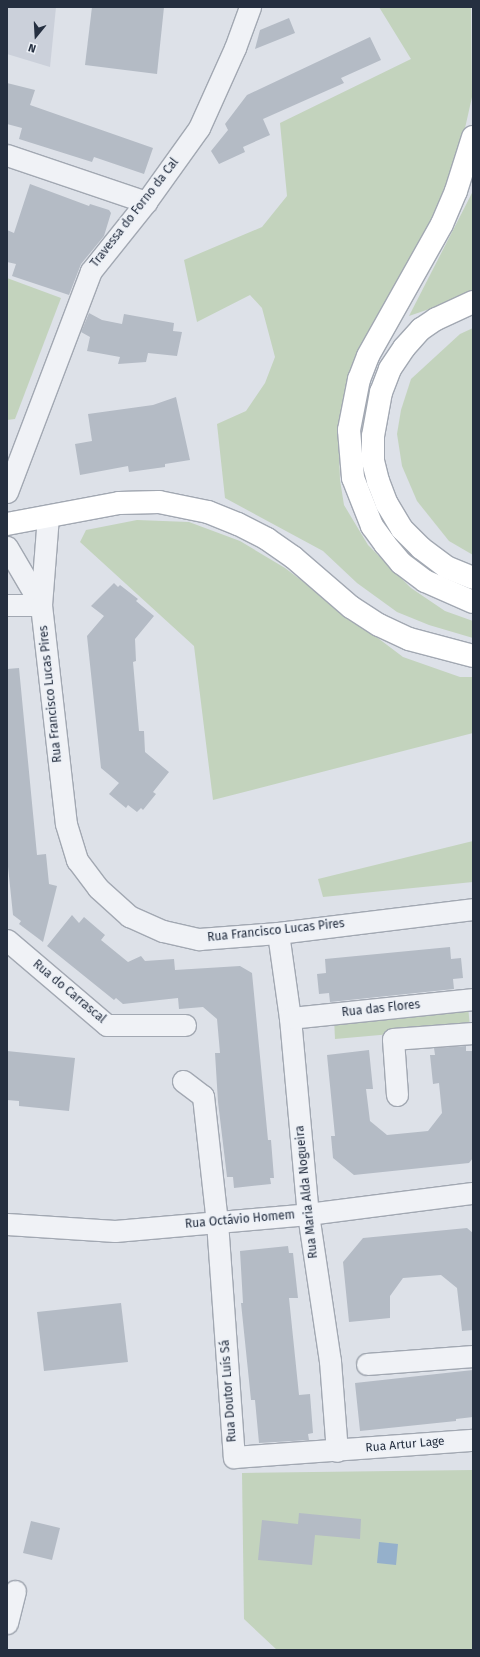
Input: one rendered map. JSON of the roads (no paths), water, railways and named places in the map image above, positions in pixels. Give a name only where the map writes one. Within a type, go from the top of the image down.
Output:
[{"type":"main road","points":[[473,137],[456,191],[442,224],[368,356],[359,379],[349,430],[353,478],[372,526],[401,563],[425,581],[449,594],[473,602]]},
{"type":"main road","points":[[473,302],[436,318],[421,329],[404,348],[390,369],[381,392],[373,436],[373,461],[378,481],[387,504],[402,529],[421,548],[446,566],[473,578]]},
{"type":"main road","points":[[7,524],[119,503],[159,502],[208,512],[238,524],[267,539],[293,557],[351,607],[379,626],[415,641],[473,656]]},
{"type":"street","name":"Travessa do Forno da Cal","points":[[7,492],[91,271],[146,202],[199,128],[235,48],[250,7]]},
{"type":"street","points":[[7,155],[146,202]]},
{"type":"street","name":"Rua Francisco Lucas Pires","points":[[48,516],[41,604],[66,824],[77,860],[98,888],[129,916],[163,931],[198,939],[278,932],[473,909]]},
{"type":"street","name":"Rua Francisco Lucas Pires","points":[[7,548],[41,604]]},
{"type":"street","points":[[7,605],[41,604]]},
{"type":"street","name":"Rua Maria Alda Nogueira","points":[[278,932],[290,1018],[308,1214],[330,1361],[337,1451]]},
{"type":"street","name":"Rua do Carrascal","points":[[7,940],[107,1025],[185,1025]]},
{"type":"street","name":"Rua das Flores","points":[[290,1018],[473,1000]]},
{"type":"street","points":[[397,1095],[393,1039],[473,1033]]},
{"type":"street","points":[[183,1081],[203,1096],[217,1222]]},
{"type":"street","name":"Rua Octávio Homem","points":[[7,1224],[115,1231],[308,1214],[473,1192]]},
{"type":"street","name":"Rua Doutor Luís Sá","points":[[217,1222],[234,1457],[337,1451]]},
{"type":"street","points":[[367,1364],[473,1356]]},
{"type":"street","name":"Rua Artur Lage","points":[[337,1451],[473,1440]]},
{"type":"street","points":[[7,1623],[15,1591]]},
{"type":"water","points":[[379,1542],[398,1544],[396,1565],[377,1563]]}]
